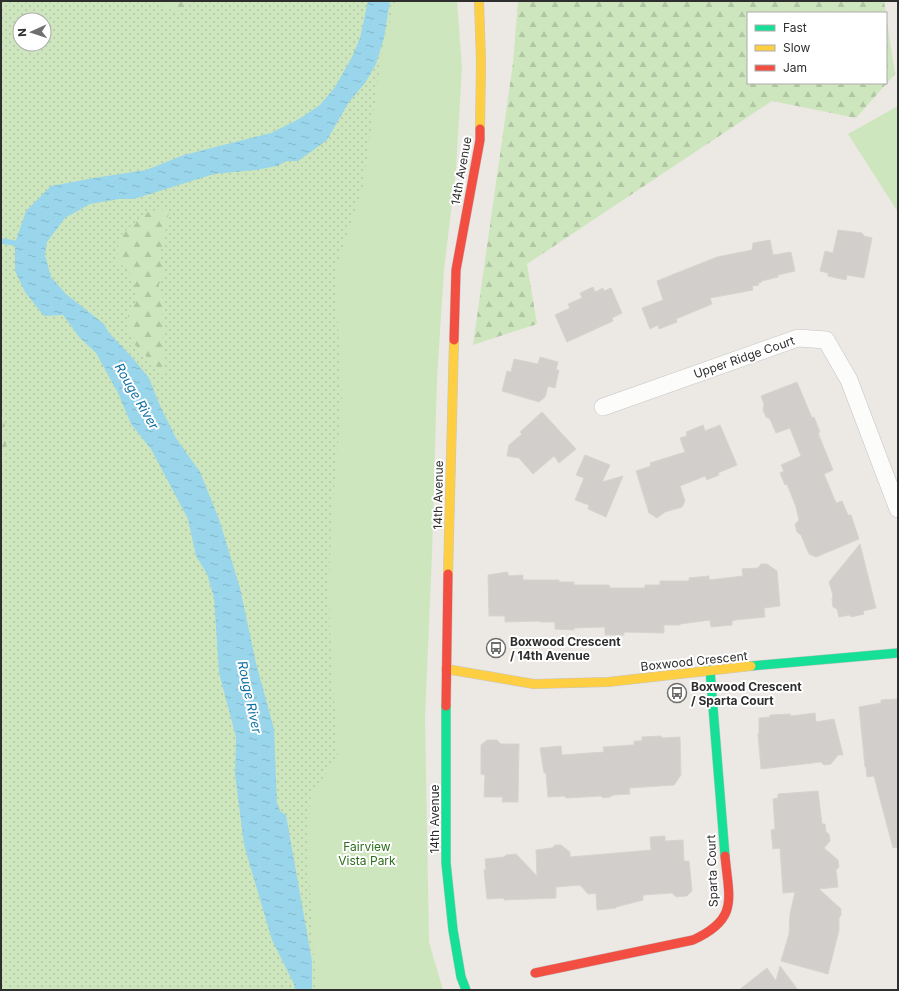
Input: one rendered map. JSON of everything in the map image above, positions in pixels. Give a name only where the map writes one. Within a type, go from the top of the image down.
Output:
[{"type":"main road","name":"14th Avenue","points":[[466,990],[461,976],[453,930],[446,863],[446,669],[456,270],[480,140],[481,62],[479,1]]},
{"type":"main road","name":"Boxwood Crescent","points":[[446,669],[534,684],[608,682],[710,670],[898,653]]},
{"type":"main road","name":"Sparta Court","points":[[535,973],[693,940],[712,932],[723,920],[728,906],[728,890],[710,670]]},
{"type":"street","name":"Upper Ridge Court","points":[[603,407],[798,338],[826,340],[849,380],[898,509]]},
{"type":"green space","points":[[1,1],[421,1],[389,990],[1,990]]},
{"type":"green space","points":[[160,1],[187,1],[188,8],[181,10],[169,9],[162,7]]},
{"type":"green space","name":"Fairview Vista Park","points":[[396,1],[457,1],[462,67],[456,170],[444,270],[437,378],[432,554],[425,718],[429,942],[443,990],[316,990],[308,854],[310,799],[338,754],[331,660],[329,591],[331,522],[342,398],[335,271],[362,192],[384,38]]},
{"type":"green space","points":[[518,1],[884,1],[886,12],[747,12],[747,84],[886,84],[856,118],[772,101],[527,264],[537,324],[473,345],[513,63]]},
{"type":"green space","points":[[887,22],[895,74],[887,83]]},
{"type":"green space","points":[[898,106],[898,212],[848,134]]},
{"type":"green space","points":[[161,209],[169,212],[160,256],[163,267],[163,276],[159,284],[159,292],[166,304],[162,315],[162,350],[166,374],[135,345],[128,329],[128,314],[135,303],[135,288],[128,270],[117,262],[119,237],[145,213]]},
{"type":"green space","points":[[1,402],[5,426],[6,451],[1,465]]},
{"type":"water","name":"Rouge River","points":[[368,1],[390,1],[384,38],[376,64],[365,83],[349,102],[327,140],[298,161],[287,161],[277,166],[256,170],[214,174],[134,199],[119,199],[90,204],[65,218],[47,242],[45,255],[51,277],[66,294],[104,324],[109,333],[149,378],[161,408],[176,438],[200,472],[219,519],[240,588],[256,663],[274,729],[277,803],[280,811],[286,815],[312,961],[312,990],[295,990],[294,984],[272,940],[244,845],[235,774],[236,737],[219,673],[214,598],[207,574],[196,556],[188,519],[151,449],[131,424],[118,393],[96,353],[79,337],[63,315],[44,316],[25,292],[15,271],[15,243],[26,211],[51,186],[146,170],[184,155],[271,133],[299,119],[320,105],[335,87],[352,57],[360,38]]},
{"type":"building","points":[[838,230],[862,233],[864,236],[872,238],[864,278],[847,275],[846,280],[828,276],[828,273],[820,271],[825,251],[833,253]]},
{"type":"building","points":[[770,240],[773,255],[791,252],[795,271],[762,281],[758,283],[759,285],[752,286],[753,290],[710,298],[712,304],[676,319],[677,322],[659,329],[658,325],[650,329],[642,308],[663,300],[657,281],[717,257],[752,250],[753,243]]},
{"type":"building","points":[[593,287],[595,292],[603,288],[604,291],[611,288],[622,313],[612,318],[613,321],[567,342],[555,315],[570,308],[568,304],[582,298],[580,293]]},
{"type":"building","points":[[540,357],[558,362],[556,370],[559,370],[555,388],[548,386],[545,397],[539,402],[502,391],[507,371],[511,372],[514,359],[538,364]]},
{"type":"building","points":[[797,382],[812,418],[814,417],[820,432],[818,433],[833,470],[824,474],[836,503],[842,501],[848,515],[851,515],[859,539],[816,557],[809,554],[801,535],[797,532],[795,524],[799,520],[796,507],[787,484],[785,485],[780,473],[784,471],[781,465],[801,456],[790,428],[776,433],[770,419],[766,417],[763,410],[764,404],[761,396]]},
{"type":"building","points":[[542,412],[576,449],[559,463],[554,456],[533,474],[519,458],[507,456],[509,445],[522,434],[520,432]]},
{"type":"building","points":[[703,425],[705,431],[720,425],[737,465],[718,473],[719,475],[707,480],[705,476],[680,486],[685,501],[682,507],[665,512],[657,518],[649,513],[636,471],[651,466],[650,463],[685,452],[680,438],[687,436],[686,432]]},
{"type":"building","points":[[585,455],[610,465],[602,482],[623,476],[606,517],[588,509],[589,505],[575,500],[584,478],[576,475]]},
{"type":"building","points":[[860,544],[876,608],[863,611],[864,614],[851,617],[850,615],[839,617],[837,609],[833,607],[833,595],[829,582]]},
{"type":"building","points":[[761,564],[767,564],[777,571],[780,606],[764,608],[765,617],[735,620],[732,621],[732,625],[711,627],[710,620],[680,625],[664,625],[664,633],[624,632],[624,635],[605,635],[605,627],[574,628],[574,630],[555,629],[555,622],[505,622],[505,616],[489,616],[488,575],[507,572],[509,576],[523,575],[523,580],[559,580],[559,582],[574,582],[574,585],[609,585],[610,588],[645,588],[645,585],[660,585],[660,581],[689,581],[689,578],[709,576],[709,580],[743,576],[742,569],[758,568]]},
{"type":"building","points":[[898,699],[898,847],[893,848],[874,776],[867,777],[859,707],[881,703],[881,700]]},
{"type":"building","points":[[815,713],[816,722],[834,719],[843,755],[838,755],[831,764],[824,765],[821,762],[761,769],[758,734],[759,718],[770,717],[770,715],[790,714],[791,716]]},
{"type":"building","points":[[661,736],[662,738],[680,737],[681,775],[674,785],[629,788],[630,794],[613,795],[603,798],[601,796],[566,798],[564,796],[548,797],[546,773],[544,773],[540,748],[561,746],[562,755],[604,752],[603,747],[634,745],[634,741],[642,741],[642,737]]},
{"type":"building","points":[[487,740],[497,740],[501,744],[519,744],[518,802],[502,802],[503,797],[484,797],[485,775],[481,774],[481,745]]},
{"type":"building","points":[[818,791],[822,824],[825,824],[826,832],[829,834],[830,841],[824,848],[838,860],[839,867],[836,870],[838,887],[819,889],[841,909],[839,930],[828,974],[781,961],[789,934],[790,914],[795,892],[783,893],[780,848],[773,849],[771,830],[775,829],[773,799],[778,798],[778,794]]},
{"type":"building","points":[[665,836],[665,841],[683,840],[684,861],[689,861],[692,891],[687,896],[676,897],[672,893],[643,895],[643,900],[616,908],[597,910],[596,893],[588,894],[580,885],[556,887],[556,898],[504,900],[504,898],[487,899],[484,870],[486,870],[485,859],[516,854],[537,876],[536,850],[561,845],[570,852],[570,857],[651,850],[650,837]]},
{"type":"building","points":[[780,966],[798,990],[739,990],[767,968],[776,981]]},
{"type":"waterway","points":[[1,241],[21,244]]},
{"type":"traffic: fast","points":[[751,666],[898,653]]},
{"type":"traffic: fast","points":[[710,670],[725,856]]},
{"type":"traffic: fast","points":[[446,706],[446,863],[453,930],[461,977],[466,990]]},
{"type":"traffic: slow","points":[[479,1],[481,62],[480,129]]},
{"type":"traffic: slow","points":[[448,574],[454,340]]},
{"type":"traffic: slow","points":[[446,669],[534,684],[608,682],[751,666]]},
{"type":"traffic: jam","points":[[454,340],[456,270],[480,140],[480,129]]},
{"type":"traffic: jam","points":[[446,706],[448,574]]},
{"type":"traffic: jam","points":[[535,973],[693,940],[708,932],[718,924],[724,916],[728,906],[729,896],[725,856]]},
{"type":"place","name":"Boxwood Crescent / 14th Avenue","points":[[496,648]]},
{"type":"place","name":"Boxwood Crescent / Sparta Court","points":[[677,693]]}]
